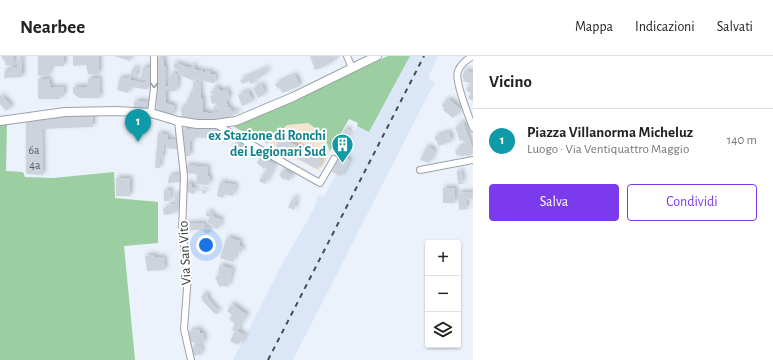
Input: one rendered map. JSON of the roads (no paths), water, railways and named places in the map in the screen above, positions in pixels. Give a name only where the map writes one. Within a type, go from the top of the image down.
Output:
[{"type":"street","points":[[151,113],[154,88],[154,56]]},
{"type":"street","points":[[347,56],[352,68]]},
{"type":"street","points":[[0,121],[65,112],[117,111],[151,113],[178,121],[197,124],[216,124],[236,121],[294,98],[377,56]]},
{"type":"street","points":[[473,56],[467,59],[458,71],[457,80],[473,128]]},
{"type":"street","name":"Via San Vito","points":[[178,121],[184,176],[182,232],[188,275],[184,329],[191,360]]},
{"type":"street","points":[[216,124],[320,183],[334,159]]},
{"type":"street","points":[[420,170],[473,160]]},
{"type":"railway","points":[[268,360],[424,56]]},
{"type":"place","name":"Piazza Villanorma Micheluz","points":[[138,142]]},
{"type":"place","name":"ex Stazione di Ronchi dei Legionari Sud","points":[[342,164]]}]
